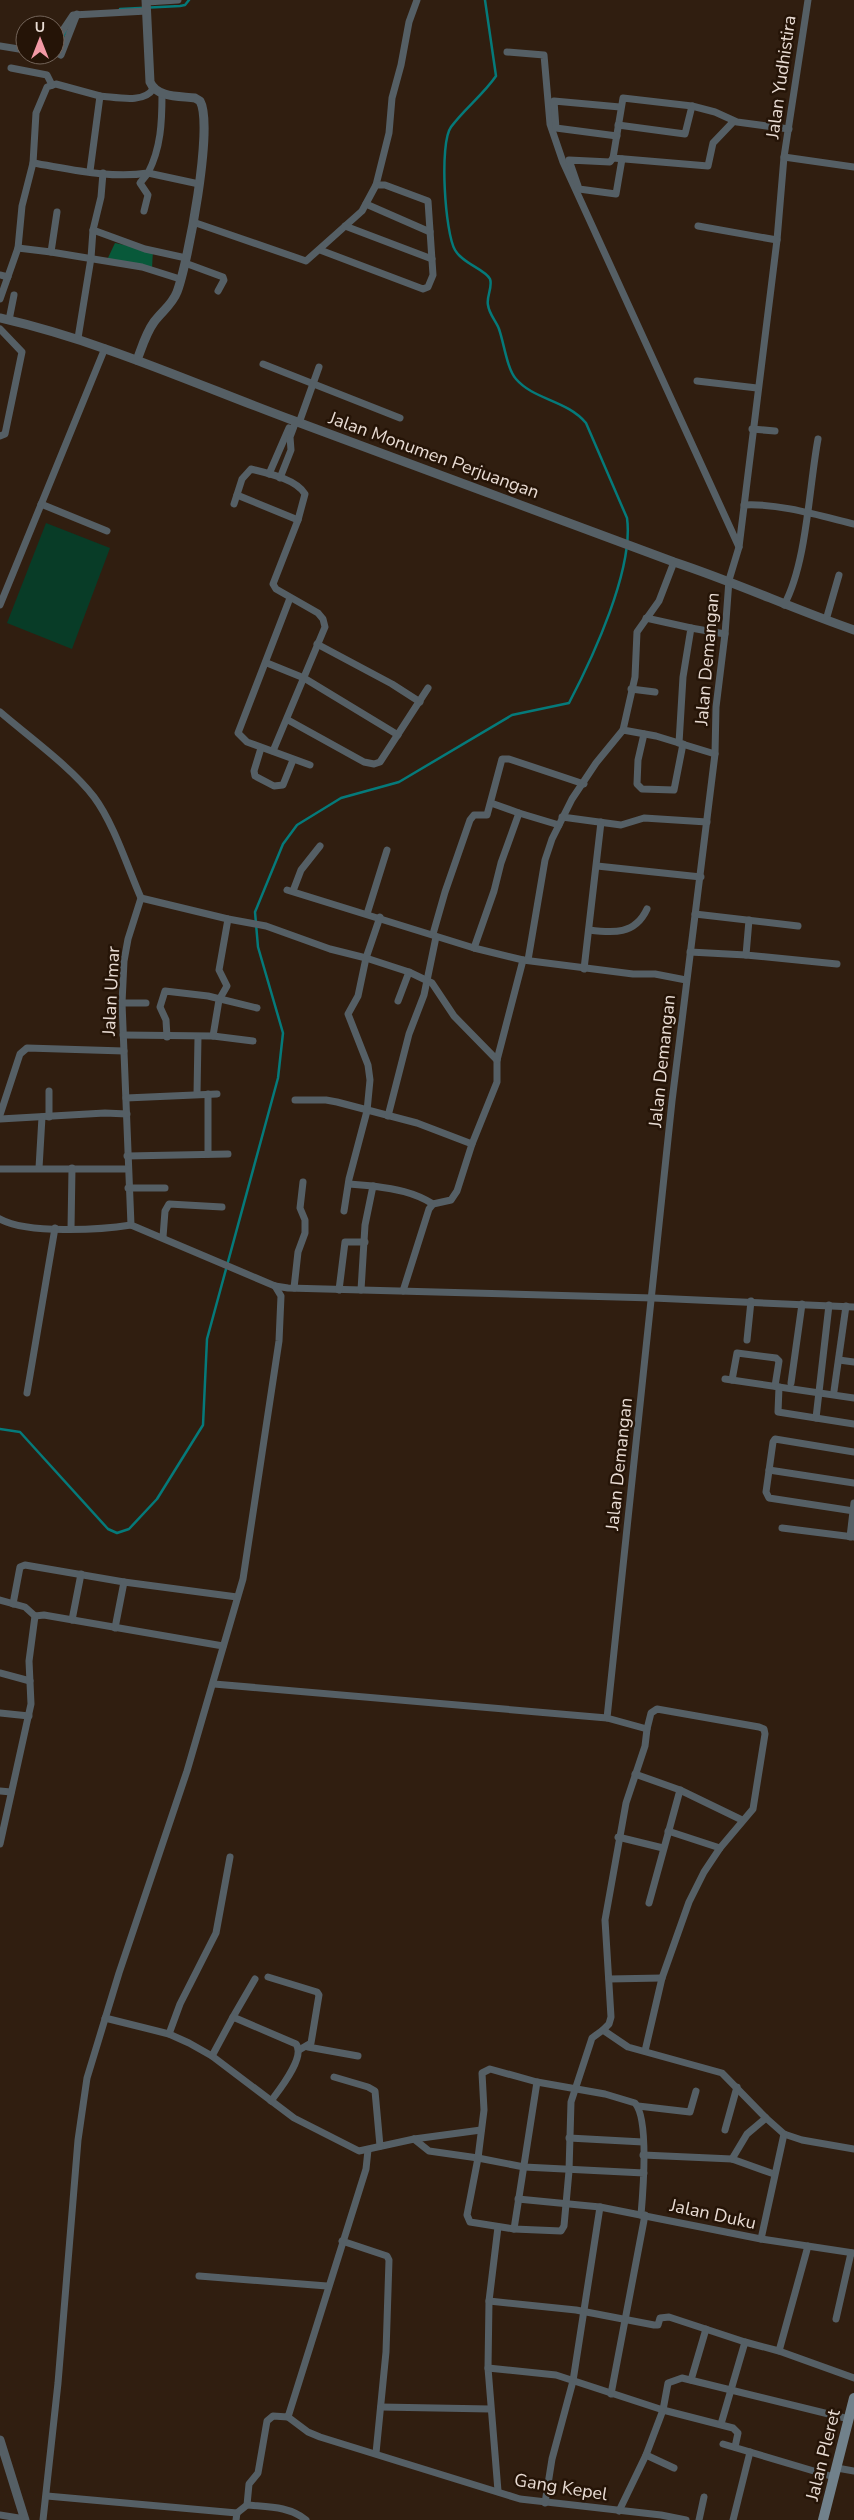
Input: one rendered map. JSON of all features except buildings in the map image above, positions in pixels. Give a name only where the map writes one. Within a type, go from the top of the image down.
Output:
[{"type":"main road","name":"Jalan Pleret","points":[[824,2520],[854,2398]]},
{"type":"street","points":[[65,26],[71,17],[77,14],[178,0]]},
{"type":"street","points":[[193,222],[303,261],[309,259],[320,250],[358,215],[376,186],[389,133],[392,98],[401,65],[409,22],[417,0]]},
{"type":"street","name":"Jalan Yudhistira","points":[[757,388],[777,240],[784,157],[808,0]]},
{"type":"street","points":[[138,360],[148,333],[173,300],[186,261],[199,184],[203,123],[202,104],[195,98],[162,94],[153,89],[149,76],[147,5]]},
{"type":"street","points":[[65,45],[77,14]]},
{"type":"street","points":[[0,46],[15,48]]},
{"type":"street","points":[[507,52],[544,55],[550,124],[563,162],[740,551]]},
{"type":"street","points":[[11,68],[47,75],[52,85]]},
{"type":"street","points":[[0,299],[4,276],[18,248],[22,206],[33,164],[36,113],[44,91],[52,85],[100,96],[142,97],[150,94],[153,89]]},
{"type":"street","points":[[144,211],[148,195],[140,182],[148,173],[157,154],[161,133],[162,94]]},
{"type":"street","points":[[90,171],[100,96]]},
{"type":"street","points":[[622,159],[616,194],[580,189],[568,160],[610,162],[613,158],[623,98],[692,106],[715,112],[734,121],[789,129]]},
{"type":"street","points":[[617,136],[556,128],[554,101],[620,107]]},
{"type":"street","points":[[618,125],[685,134],[692,106]]},
{"type":"street","points":[[613,158],[708,166],[713,143],[734,121]]},
{"type":"street","points":[[784,157],[854,167]]},
{"type":"street","points":[[33,164],[103,173],[133,175],[148,173],[199,184]]},
{"type":"street","points":[[78,338],[91,258],[93,230],[101,197],[103,173]]},
{"type":"street","points":[[320,250],[423,289],[428,287],[432,282],[432,259],[429,205],[426,198],[385,185],[376,186]]},
{"type":"street","points":[[366,204],[430,232]]},
{"type":"street","points":[[52,252],[57,212]]},
{"type":"street","points":[[345,226],[432,259]]},
{"type":"street","points":[[698,226],[777,240]]},
{"type":"street","points":[[93,230],[145,249],[186,261],[223,276],[224,280],[218,291]]},
{"type":"street","points":[[18,248],[142,267],[180,279]]},
{"type":"street","points":[[4,319],[14,296]]},
{"type":"street","name":"Jalan Monumen Perjuangan","points":[[4,319],[78,338],[619,542],[729,580],[784,604],[854,630]]},
{"type":"street","points":[[0,329],[22,352],[5,434],[0,436]]},
{"type":"street","points":[[0,605],[105,348]]},
{"type":"street","points":[[263,364],[400,418]]},
{"type":"street","points":[[269,474],[296,421],[319,367]]},
{"type":"street","points":[[696,381],[757,388]]},
{"type":"street","name":"Jalan Demangan","points":[[607,1718],[686,980],[715,754],[716,707],[725,634],[729,580],[740,551],[757,388]]},
{"type":"street","points":[[280,478],[291,450],[290,437],[296,421]]},
{"type":"street","points":[[752,428],[775,431]]},
{"type":"street","points":[[784,604],[794,579],[808,513],[818,439]]},
{"type":"street","points":[[234,504],[248,470],[280,478],[302,490],[305,494],[298,520],[274,579],[276,589],[318,613],[323,619],[325,627],[274,751]]},
{"type":"street","points":[[237,495],[298,520]]},
{"type":"street","points":[[40,504],[107,531]]},
{"type":"street","points":[[744,505],[754,504],[808,513],[854,524]]},
{"type":"street","points":[[348,1184],[400,1190],[424,1198],[433,1204],[445,1203],[454,1196],[496,1082],[497,1060],[525,960],[545,860],[562,817],[596,763],[623,730],[635,677],[637,632],[659,601],[674,562]]},
{"type":"street","points":[[826,620],[839,575]]},
{"type":"street","points":[[290,598],[238,733],[242,738],[261,748],[310,765]]},
{"type":"street","points":[[646,618],[725,634]]},
{"type":"street","points":[[644,734],[638,760],[637,784],[642,789],[674,790],[681,743],[683,677],[691,628]]},
{"type":"street","points":[[317,644],[392,684],[420,702]]},
{"type":"street","points":[[266,663],[304,678],[398,735]]},
{"type":"street","points":[[288,720],[370,764],[380,762],[428,688]]},
{"type":"street","points":[[631,689],[655,692]]},
{"type":"street","points":[[0,712],[79,780],[94,797],[103,812],[141,898],[250,924],[266,926],[330,949],[409,972],[427,980],[436,987],[454,1016],[497,1060]]},
{"type":"street","points":[[623,730],[681,743],[715,754]]},
{"type":"street","points":[[261,748],[254,771],[255,776],[274,786],[283,785],[293,760]]},
{"type":"street","points":[[388,1116],[427,980],[445,892],[470,820],[474,815],[487,815],[501,763],[505,758],[584,784]]},
{"type":"street","points":[[491,803],[559,825]]},
{"type":"street","points":[[474,948],[496,884],[500,863],[519,813]]},
{"type":"street","points":[[562,817],[624,825],[644,818],[707,822]]},
{"type":"street","points":[[584,969],[601,822]]},
{"type":"street","points":[[320,846],[301,870],[290,890],[474,948],[525,960],[584,969],[633,974],[655,974],[686,980]]},
{"type":"street","points":[[366,914],[387,850]]},
{"type":"street","points":[[596,866],[700,877]]},
{"type":"street","name":"Jalan Umar","points":[[131,1225],[127,1169],[127,1114],[122,1003],[126,946],[141,898]]},
{"type":"street","points":[[589,930],[619,932],[642,920],[647,909]]},
{"type":"street","points":[[695,914],[798,926]]},
{"type":"street","points":[[344,1210],[348,1184],[367,1110],[370,1073],[348,1014],[358,996],[366,958],[380,917]]},
{"type":"street","points":[[213,1036],[219,1000],[227,986],[219,970],[228,919]]},
{"type":"street","points":[[746,955],[749,920]]},
{"type":"street","points":[[690,952],[746,955],[837,964]]},
{"type":"street","points":[[398,1001],[409,972]]},
{"type":"street","points":[[167,1037],[166,1020],[160,1006],[165,991],[257,1008]]},
{"type":"street","points":[[122,1003],[146,1003]]},
{"type":"street","points":[[123,1035],[167,1037],[213,1036],[253,1041]]},
{"type":"street","points":[[197,1094],[198,1037]]},
{"type":"street","points":[[0,1114],[20,1054],[27,1048],[124,1051]]},
{"type":"street","points":[[39,1168],[49,1092]]},
{"type":"street","points":[[208,1094],[208,1154]]},
{"type":"street","points":[[126,1098],[217,1094]]},
{"type":"street","points":[[294,1100],[326,1100],[367,1110],[417,1123],[472,1144]]},
{"type":"street","points":[[0,1119],[105,1113],[127,1114]]},
{"type":"street","points":[[127,1156],[228,1154]]},
{"type":"street","points":[[71,1229],[72,1168]]},
{"type":"street","points":[[0,1169],[127,1169]]},
{"type":"street","points":[[281,1296],[291,1288],[300,1243],[305,1233],[305,1220],[300,1208],[303,1182]]},
{"type":"street","points":[[361,1290],[365,1225],[373,1186]]},
{"type":"street","points":[[128,1188],[165,1188]]},
{"type":"street","points":[[163,1237],[165,1211],[169,1204],[222,1207]]},
{"type":"street","points":[[403,1291],[423,1223],[433,1204]]},
{"type":"street","points":[[0,1219],[12,1224],[71,1229],[131,1225],[275,1286],[291,1288],[751,1301],[829,1305],[849,1308],[854,1312]]},
{"type":"street","points":[[27,1394],[55,1228]]},
{"type":"street","points":[[339,1290],[345,1242],[365,1242]]},
{"type":"street","points":[[43,2520],[47,2496],[78,2140],[87,2078],[214,1684],[243,1579],[279,1341],[281,1296],[275,1286]]},
{"type":"street","points":[[747,1340],[751,1301]]},
{"type":"street","points":[[790,1383],[802,1304]]},
{"type":"street","points":[[816,1418],[829,1305]]},
{"type":"street","points":[[834,1391],[849,1308]]},
{"type":"street","points":[[854,1398],[777,1387],[729,1379],[737,1353],[776,1358],[779,1361],[777,1387],[778,1412],[854,1424]]},
{"type":"street","points":[[839,1360],[854,1362]]},
{"type":"street","points":[[782,1528],[852,1537],[854,1508],[769,1498],[766,1492],[773,1442],[777,1439],[854,1452]]},
{"type":"street","points":[[769,1470],[854,1483]]},
{"type":"street","points":[[12,1604],[20,1567],[30,1564],[124,1582],[237,1598]]},
{"type":"street","points":[[72,1620],[81,1574]]},
{"type":"street","points":[[115,1628],[124,1582]]},
{"type":"street","points":[[0,1600],[29,1609],[35,1616],[29,1661],[29,1716],[0,1844]]},
{"type":"street","points":[[35,1616],[44,1615],[223,1646]]},
{"type":"street","points":[[0,1673],[30,1681]]},
{"type":"street","points":[[214,1684],[607,1718],[647,1728]]},
{"type":"street","points":[[645,2051],[662,1978],[689,1902],[704,1872],[720,1848],[742,1820],[750,1815],[754,1806],[765,1734],[764,1729],[657,1709],[651,1713],[645,1746],[627,1796],[618,1837],[606,1920],[605,1941],[609,1979],[610,2020],[603,2030],[592,2038],[575,2088],[571,2102],[570,2171],[564,2226],[560,2231],[514,2229],[470,2222],[467,2218],[478,2158],[484,2110],[481,2076],[483,2070],[498,2070],[537,2082],[575,2088],[630,2100],[638,2106],[690,2112],[696,2091]]},
{"type":"street","points":[[0,1713],[29,1716]]},
{"type":"street","points":[[635,1774],[680,1790],[742,1820]]},
{"type":"street","points":[[649,1903],[680,1790]]},
{"type":"street","points":[[0,1792],[11,1792]]},
{"type":"street","points":[[668,1830],[720,1848]]},
{"type":"street","points":[[618,1837],[663,1848]]},
{"type":"street","points":[[169,2034],[184,1995],[216,1933],[230,1857]]},
{"type":"street","points":[[268,1976],[317,1992],[319,1995],[312,2040],[308,2047]]},
{"type":"street","points":[[609,1979],[662,1978]]},
{"type":"street","points":[[212,2056],[254,1980]]},
{"type":"street","points":[[234,2017],[296,2044],[299,2050],[289,2076],[271,2102]]},
{"type":"street","points":[[105,2018],[169,2034],[212,2056],[294,2118],[351,2149],[368,2150],[414,2139],[481,2130]]},
{"type":"street","points":[[603,2030],[622,2044],[717,2071],[737,2087],[784,2134],[802,2140],[854,2149]]},
{"type":"street","points":[[299,2050],[308,2047],[358,2056]]},
{"type":"street","points":[[334,2077],[368,2087],[375,2091],[380,2146]]},
{"type":"street","points":[[514,2229],[537,2082]]},
{"type":"street","points":[[725,2130],[737,2087]]},
{"type":"street","points":[[611,2394],[626,2320],[643,2215],[644,2173],[641,2116],[638,2106]]},
{"type":"street","points":[[732,2159],[747,2134],[766,2118]]},
{"type":"street","points":[[761,2239],[784,2134]]},
{"type":"street","points":[[570,2138],[642,2142]]},
{"type":"street","points":[[414,2139],[429,2151],[524,2167],[570,2171],[644,2173]]},
{"type":"street","points":[[47,2496],[236,2517],[247,2505],[248,2486],[258,2475],[267,2421],[272,2416],[288,2417],[366,2169],[368,2150]]},
{"type":"street","points":[[643,2155],[732,2159],[774,2174]]},
{"type":"street","name":"Jalan Duku","points":[[518,2199],[600,2207],[761,2239],[853,2253]]},
{"type":"street","points":[[545,2503],[552,2459],[573,2381],[600,2207]]},
{"type":"street","points":[[498,2227],[489,2301],[488,2368],[498,2491]]},
{"type":"street","points":[[342,2241],[387,2256],[389,2260],[390,2293],[376,2453]]},
{"type":"street","points":[[778,2350],[808,2246]]},
{"type":"street","points":[[836,2319],[853,2253]]},
{"type":"street","points":[[199,2276],[328,2286]]},
{"type":"street","points":[[489,2301],[584,2311],[654,2325],[658,2324],[660,2318],[669,2317],[746,2342],[778,2350],[854,2378]]},
{"type":"street","points":[[692,2380],[706,2329]]},
{"type":"street","points":[[721,2424],[746,2342]]},
{"type":"street","points":[[488,2368],[556,2375],[663,2410],[721,2424],[733,2428],[738,2433],[735,2447]]},
{"type":"street","points":[[619,2511],[646,2455],[663,2410],[666,2388],[670,2381],[682,2378],[692,2380],[849,2419]]},
{"type":"street","points":[[381,2407],[490,2409]]},
{"type":"street","name":"Gang Kepel","points":[[288,2417],[314,2434],[520,2499],[686,2520]]},
{"type":"street","points":[[0,2440],[25,2519],[0,2516]]},
{"type":"street","points":[[723,2444],[835,2472],[854,2470]]},
{"type":"street","points":[[733,2520],[750,2452]]},
{"type":"street","points":[[646,2455],[674,2468]]},
{"type":"street","points":[[699,2520],[704,2497]]},
{"type":"street","points":[[247,2505],[284,2509],[296,2513],[306,2520]]},
{"type":"green space","points":[[115,243],[153,251],[152,268],[107,260]]},
{"type":"green space","points":[[46,523],[110,548],[72,649],[7,623]]},
{"type":"waterway","points":[[120,9],[180,6],[185,5],[189,0]]},
{"type":"waterway","points":[[0,1429],[20,1432],[108,1529],[117,1533],[129,1529],[157,1499],[203,1425],[207,1339],[278,1078],[283,1033],[258,947],[255,912],[283,844],[297,825],[341,798],[399,782],[512,715],[569,703],[600,638],[610,612],[624,562],[628,539],[627,518],[586,423],[570,409],[532,392],[523,386],[513,375],[499,329],[489,308],[490,279],[484,272],[463,259],[455,250],[448,226],[444,168],[447,136],[456,120],[496,76],[485,0]]}]
